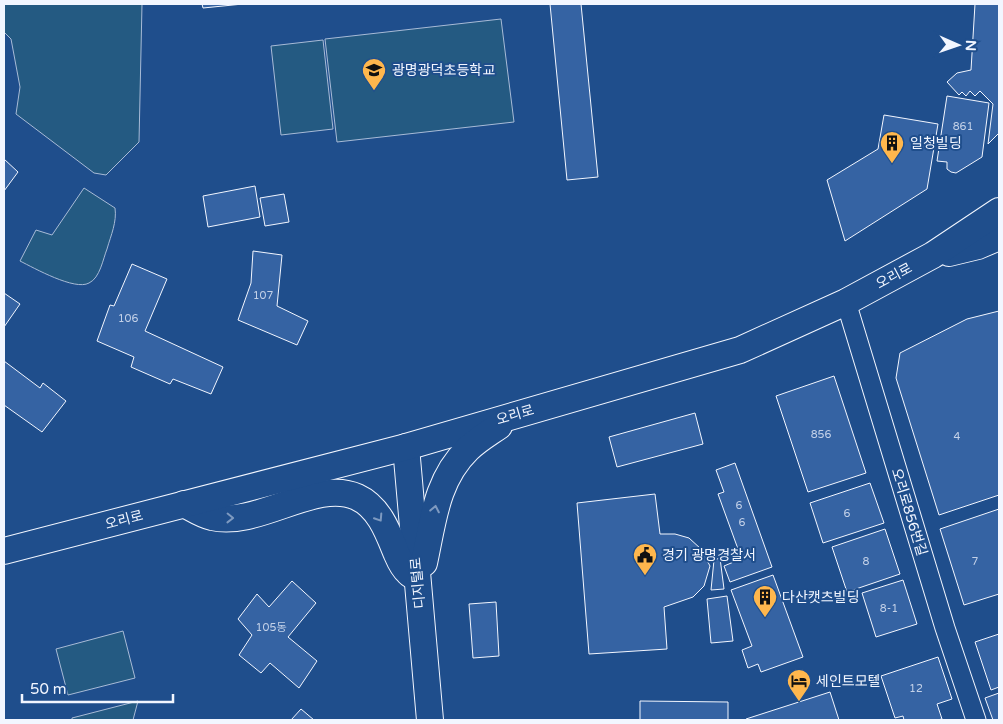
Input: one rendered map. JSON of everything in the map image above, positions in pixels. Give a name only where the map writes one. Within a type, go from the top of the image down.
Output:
[{"type":"main road","name":"오리로","points":[[4,551],[406,446],[740,350],[846,302],[933,256],[999,211]]},
{"type":"main road","points":[[933,256],[958,252],[999,237]]},
{"type":"main road","points":[[418,585],[437,499],[445,480],[467,450],[516,415]]},
{"type":"main road","name":"디지털로","points":[[406,446],[430,720]]},
{"type":"main road","points":[[184,504],[211,517],[236,519],[301,499],[327,494],[356,496],[378,515],[400,561],[418,585]]},
{"type":"street","name":"오리로856번길","points":[[846,302],[945,628],[976,720]]},
{"type":"shaded area","points":[[4,4],[142,4],[139,142],[106,175],[94,173],[16,114],[20,87],[11,39],[4,32]]},
{"type":"shaded area","points":[[501,19],[514,122],[337,142],[325,39]]},
{"type":"shaded area","points":[[323,40],[333,129],[281,135],[271,46]]},
{"type":"shaded area","points":[[84,188],[115,208],[113,228],[102,263],[93,281],[83,285],[74,284],[54,278],[20,261],[36,230],[52,235]]},
{"type":"shaded area","points":[[123,631],[135,678],[68,695],[56,649]]},
{"type":"shaded area","points":[[138,701],[133,720],[72,720],[72,718]]},
{"type":"building","points":[[202,4],[243,4],[203,8]]},
{"type":"building","points":[[550,4],[581,4],[598,177],[567,180]]},
{"type":"building","points":[[975,4],[999,4],[999,133],[988,144],[993,104],[980,91],[975,96],[970,91],[966,96],[962,92],[959,95],[947,82],[957,73],[971,70]]},
{"type":"building","points":[[947,96],[989,103],[982,157],[956,173],[947,169],[947,162],[937,161]]},
{"type":"building","name":"일청빌딩","points":[[884,115],[938,124],[927,189],[845,241],[827,180],[878,149]]},
{"type":"building","points":[[4,159],[18,172],[4,191]]},
{"type":"building","points":[[255,186],[260,217],[208,227],[203,196]]},
{"type":"building","points":[[284,194],[289,222],[265,226],[260,198]]},
{"type":"building","points":[[253,251],[282,255],[277,306],[308,321],[297,345],[238,320],[251,283]]},
{"type":"building","points":[[132,264],[167,279],[145,331],[223,367],[211,394],[173,379],[170,384],[131,367],[134,357],[97,341],[110,305],[114,306]]},
{"type":"building","points":[[4,293],[20,304],[4,327]]},
{"type":"building","points":[[999,311],[999,495],[939,515],[896,378],[900,353],[967,319]]},
{"type":"building","points":[[4,361],[40,388],[43,383],[66,401],[42,432],[4,405]]},
{"type":"building","points":[[834,376],[866,473],[808,492],[776,396]]},
{"type":"building","points":[[695,413],[703,444],[617,467],[609,437]]},
{"type":"building","points":[[735,463],[772,567],[730,582],[724,566],[736,561],[732,552],[738,549],[718,494],[724,492],[716,470]]},
{"type":"building","points":[[870,483],[884,523],[823,543],[810,503]]},
{"type":"building","name":"경기 광명경찰서","points":[[655,494],[660,534],[675,534],[689,538],[701,549],[710,566],[704,586],[693,597],[664,607],[667,649],[589,654],[577,503]]},
{"type":"building","points":[[999,509],[999,594],[964,605],[940,529]]},
{"type":"building","points":[[885,529],[900,574],[847,592],[832,547]]},
{"type":"building","points":[[720,558],[724,589],[711,590],[714,560]]},
{"type":"building","name":"다산캣츠빌딩","points":[[773,575],[803,657],[761,672],[758,664],[748,668],[742,650],[752,646],[731,590]]},
{"type":"building","points":[[903,580],[917,624],[876,637],[862,593]]},
{"type":"building","points":[[292,581],[316,603],[288,637],[317,661],[299,688],[270,663],[261,673],[239,655],[252,635],[238,619],[257,594],[269,607]]},
{"type":"building","points":[[727,596],[733,641],[711,643],[707,599]]},
{"type":"building","points":[[496,602],[499,656],[473,658],[469,604]]},
{"type":"building","points":[[999,634],[999,687],[991,690],[975,642]]},
{"type":"building","points":[[938,657],[952,699],[937,704],[942,719],[904,720],[903,716],[895,718],[881,676]]},
{"type":"building","points":[[830,692],[839,720],[746,720],[746,719]]},
{"type":"building","points":[[999,693],[999,720],[993,720],[985,698]]},
{"type":"building","points":[[640,701],[728,702],[728,720],[640,720]]},
{"type":"building","points":[[301,709],[314,720],[291,720]]},
{"type":"place","name":"광명광덕초등학교","points":[[374,91]]},
{"type":"place","name":"일청빌딩","points":[[892,164]]},
{"type":"place","name":"경기 광명경찰서","points":[[645,576]]},
{"type":"place","name":"다산캣츠빌딩","points":[[765,618]]},
{"type":"place","name":"세인트모텔","points":[[799,702]]}]
